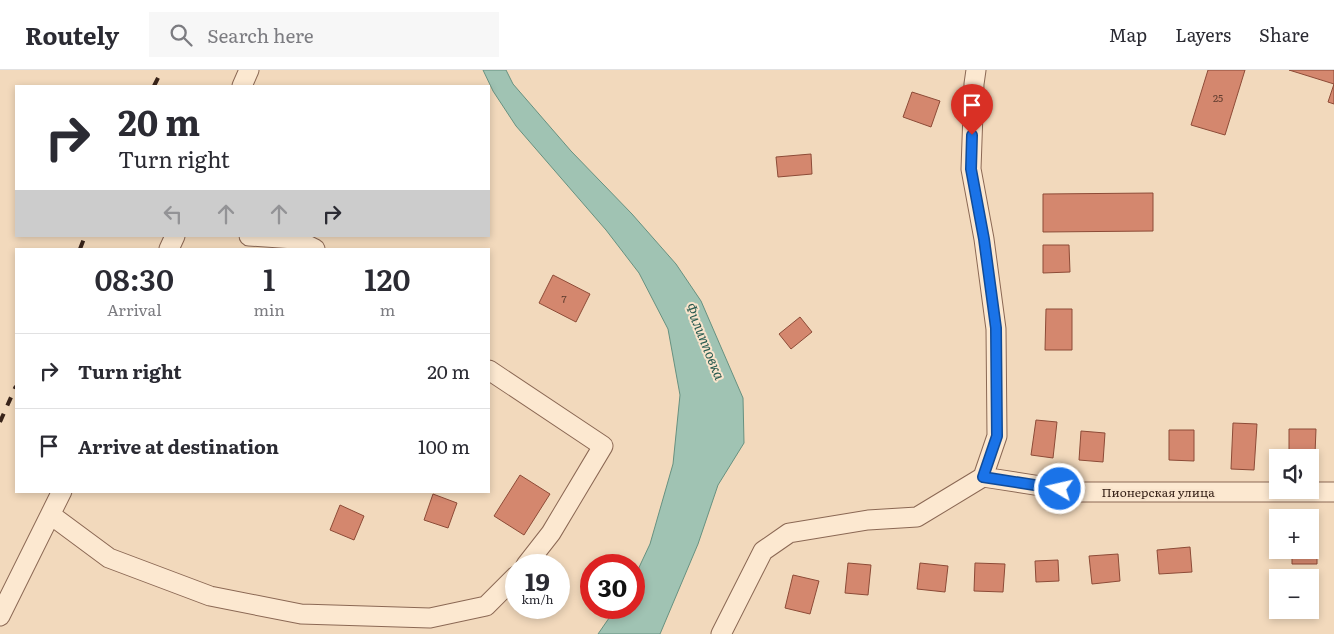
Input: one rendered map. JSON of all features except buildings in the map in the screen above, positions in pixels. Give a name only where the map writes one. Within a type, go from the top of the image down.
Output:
[{"type":"street","points":[[242,85],[249,70]]},
{"type":"street","points":[[721,634],[763,551],[789,533],[868,520],[917,517],[983,477],[997,436],[996,328],[984,239],[971,169],[976,70]]},
{"type":"street","points":[[264,237],[295,239],[313,248]]},
{"type":"street","points":[[490,371],[603,446],[551,533],[535,554]]},
{"type":"street","name":"Пионерская улица","points":[[983,477],[1079,492],[1334,492]]},
{"type":"street","points":[[0,616],[61,493]]},
{"type":"street","points":[[51,514],[109,558],[210,596],[301,614],[430,618],[486,606],[505,587]]},
{"type":"water","name":"Филипповка","points":[[483,70],[506,70],[513,84],[571,151],[632,214],[676,264],[701,301],[743,398],[744,443],[718,485],[698,544],[660,634],[598,634],[608,619],[645,619],[645,555],[650,544],[673,464],[680,395],[668,329],[639,273],[606,230],[516,126],[493,91]]},
{"type":"railway","points":[[154,85],[162,70]]},
{"type":"railway","points":[[80,248],[85,237]]},
{"type":"railway","points":[[0,422],[15,388]]},
{"type":"route","points":[[972,135],[971,169],[984,239],[996,328],[997,436],[983,477],[1060,489]]}]
